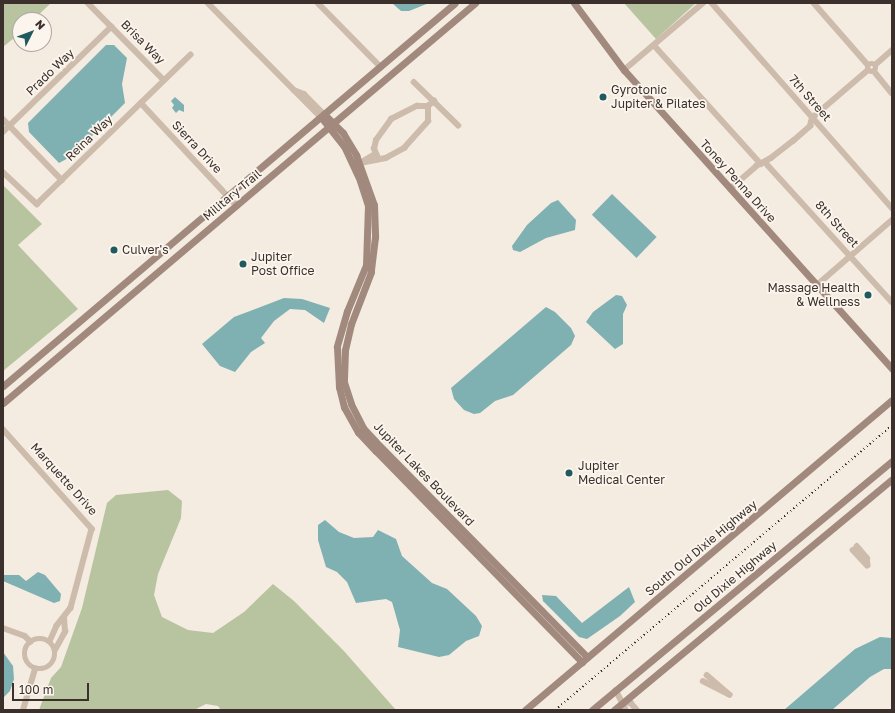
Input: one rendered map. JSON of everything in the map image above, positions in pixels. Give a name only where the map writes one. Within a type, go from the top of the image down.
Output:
[{"type":"street","name":"Brisa Way","points":[[88,3],[164,80]]},
{"type":"street","points":[[208,3],[294,90],[323,116]]},
{"type":"street","points":[[318,3],[381,67]]},
{"type":"street","name":"Military Trail","points":[[3,386],[455,3]]},
{"type":"street","name":"Military Trail","points":[[3,403],[476,3]]},
{"type":"street","name":"Toney Penna Drive","points":[[574,3],[624,70],[892,369]]},
{"type":"street","points":[[624,70],[703,3]]},
{"type":"street","name":"7th Street","points":[[712,3],[892,208]]},
{"type":"street","points":[[814,3],[892,93]]},
{"type":"street","name":"Prado Way","points":[[3,132],[111,26]]},
{"type":"street","name":"8th Street","points":[[654,45],[892,302]]},
{"type":"street","points":[[730,189],[805,131],[810,126],[812,118],[892,50]]},
{"type":"street","name":"Reina Way","points":[[3,172],[37,204],[190,55]]},
{"type":"street","points":[[414,82],[458,125]]},
{"type":"street","points":[[360,163],[367,164],[376,156],[376,140],[391,119],[417,106],[428,106],[434,101]]},
{"type":"street","name":"Sierra Drive","points":[[141,103],[237,206]]},
{"type":"street","points":[[376,156],[386,158],[404,148],[416,137],[428,121],[428,106]]},
{"type":"street","name":"Jupiter Lakes Boulevard","points":[[323,116],[331,125],[350,159],[368,205],[366,265],[348,311],[337,347],[339,387],[344,407],[358,432],[371,446],[585,659]]},
{"type":"street","points":[[3,119],[62,180]]},
{"type":"street","name":"Jupiter Lakes Boulevard","points":[[331,125],[343,133],[360,163],[374,205],[375,237],[371,272],[346,337],[344,382],[351,404],[363,428],[585,659]]},
{"type":"street","points":[[817,285],[892,220]]},
{"type":"street","name":"South Old Dixie Highway","points":[[525,710],[891,402]]},
{"type":"street","name":"Marquette Drive","points":[[3,429],[92,529],[71,608],[50,642]]},
{"type":"street","name":"Old Dixie Highway","points":[[592,710],[892,461]]},
{"type":"street","name":"Old Dixie Highway","points":[[614,710],[892,479]]},
{"type":"street","points":[[855,548],[867,558],[868,565]]},
{"type":"street","name":"Marquette Drive","points":[[55,650],[65,632],[64,618]]},
{"type":"street","points":[[3,628],[25,636],[31,642]]},
{"type":"street","points":[[40,639],[50,642],[55,650],[55,659],[50,666],[35,669],[28,664],[25,655],[31,642],[40,639]]},
{"type":"street","points":[[23,710],[35,669]]},
{"type":"street","points":[[702,681],[730,695],[707,676]]},
{"type":"street","points":[[616,690],[626,710]]},
{"type":"street","points":[[623,702],[631,703],[638,710]]},
{"type":"green space","points":[[3,3],[51,3],[41,12],[12,12],[12,40],[3,47]]},
{"type":"green space","points":[[624,3],[696,3],[656,39]]},
{"type":"green space","points":[[3,185],[42,224],[18,245],[78,309],[3,371]]},
{"type":"green space","points":[[168,490],[182,501],[181,518],[158,574],[154,595],[162,617],[188,630],[213,633],[244,612],[273,584],[294,601],[343,650],[396,710],[221,710],[218,706],[206,704],[194,710],[39,710],[51,678],[61,667],[82,608],[107,503],[116,495]]},
{"type":"water","points":[[392,3],[429,3],[409,11],[401,11]]},
{"type":"water","points":[[106,45],[114,45],[127,58],[122,84],[125,103],[72,156],[59,163],[29,132],[28,123]]},
{"type":"water","points":[[175,97],[184,105],[184,112],[179,110],[176,113],[172,108],[174,105],[171,101]]},
{"type":"water","points":[[612,194],[657,237],[636,258],[592,215]]},
{"type":"water","points":[[558,200],[576,220],[575,230],[546,238],[520,252],[513,250],[512,246],[527,225],[551,203]]},
{"type":"water","points":[[616,295],[622,296],[627,305],[623,314],[623,344],[615,349],[586,322],[593,312]]},
{"type":"water","points":[[284,298],[302,299],[330,308],[324,323],[305,310],[290,309],[274,321],[261,338],[265,343],[251,352],[235,372],[220,366],[202,344],[234,317]]},
{"type":"water","points":[[546,307],[555,312],[571,328],[575,336],[571,345],[513,395],[495,401],[480,413],[474,414],[464,410],[454,399],[451,388]]},
{"type":"water","points":[[325,520],[339,532],[354,538],[373,537],[378,530],[396,539],[402,556],[432,583],[447,589],[476,616],[482,626],[479,636],[466,641],[449,655],[439,657],[398,647],[400,630],[392,602],[386,599],[356,603],[347,582],[337,572],[326,567],[318,540],[318,525]]},
{"type":"water","points":[[38,572],[45,575],[61,594],[60,601],[54,603],[3,581],[3,575],[19,575],[26,581]]},
{"type":"water","points":[[629,587],[635,602],[620,616],[587,639],[579,637],[543,601],[542,595],[556,596],[582,623]]},
{"type":"water","points":[[880,637],[892,638],[892,669],[884,669],[870,677],[832,710],[784,710],[855,649]]},
{"type":"water","points":[[3,652],[13,666],[14,679],[10,691],[3,698]]},
{"type":"railway","points":[[555,710],[892,425]]},
{"type":"place","name":"Gyrotonic Jupiter & Pilates","points":[[603,97]]},
{"type":"place","name":"Culver's","points":[[114,250]]},
{"type":"place","name":"Jupiter Post Office","points":[[243,264]]},
{"type":"place","name":"Massage Health & Wellness","points":[[868,295]]},
{"type":"place","name":"Jupiter Medical Center","points":[[569,473]]}]
